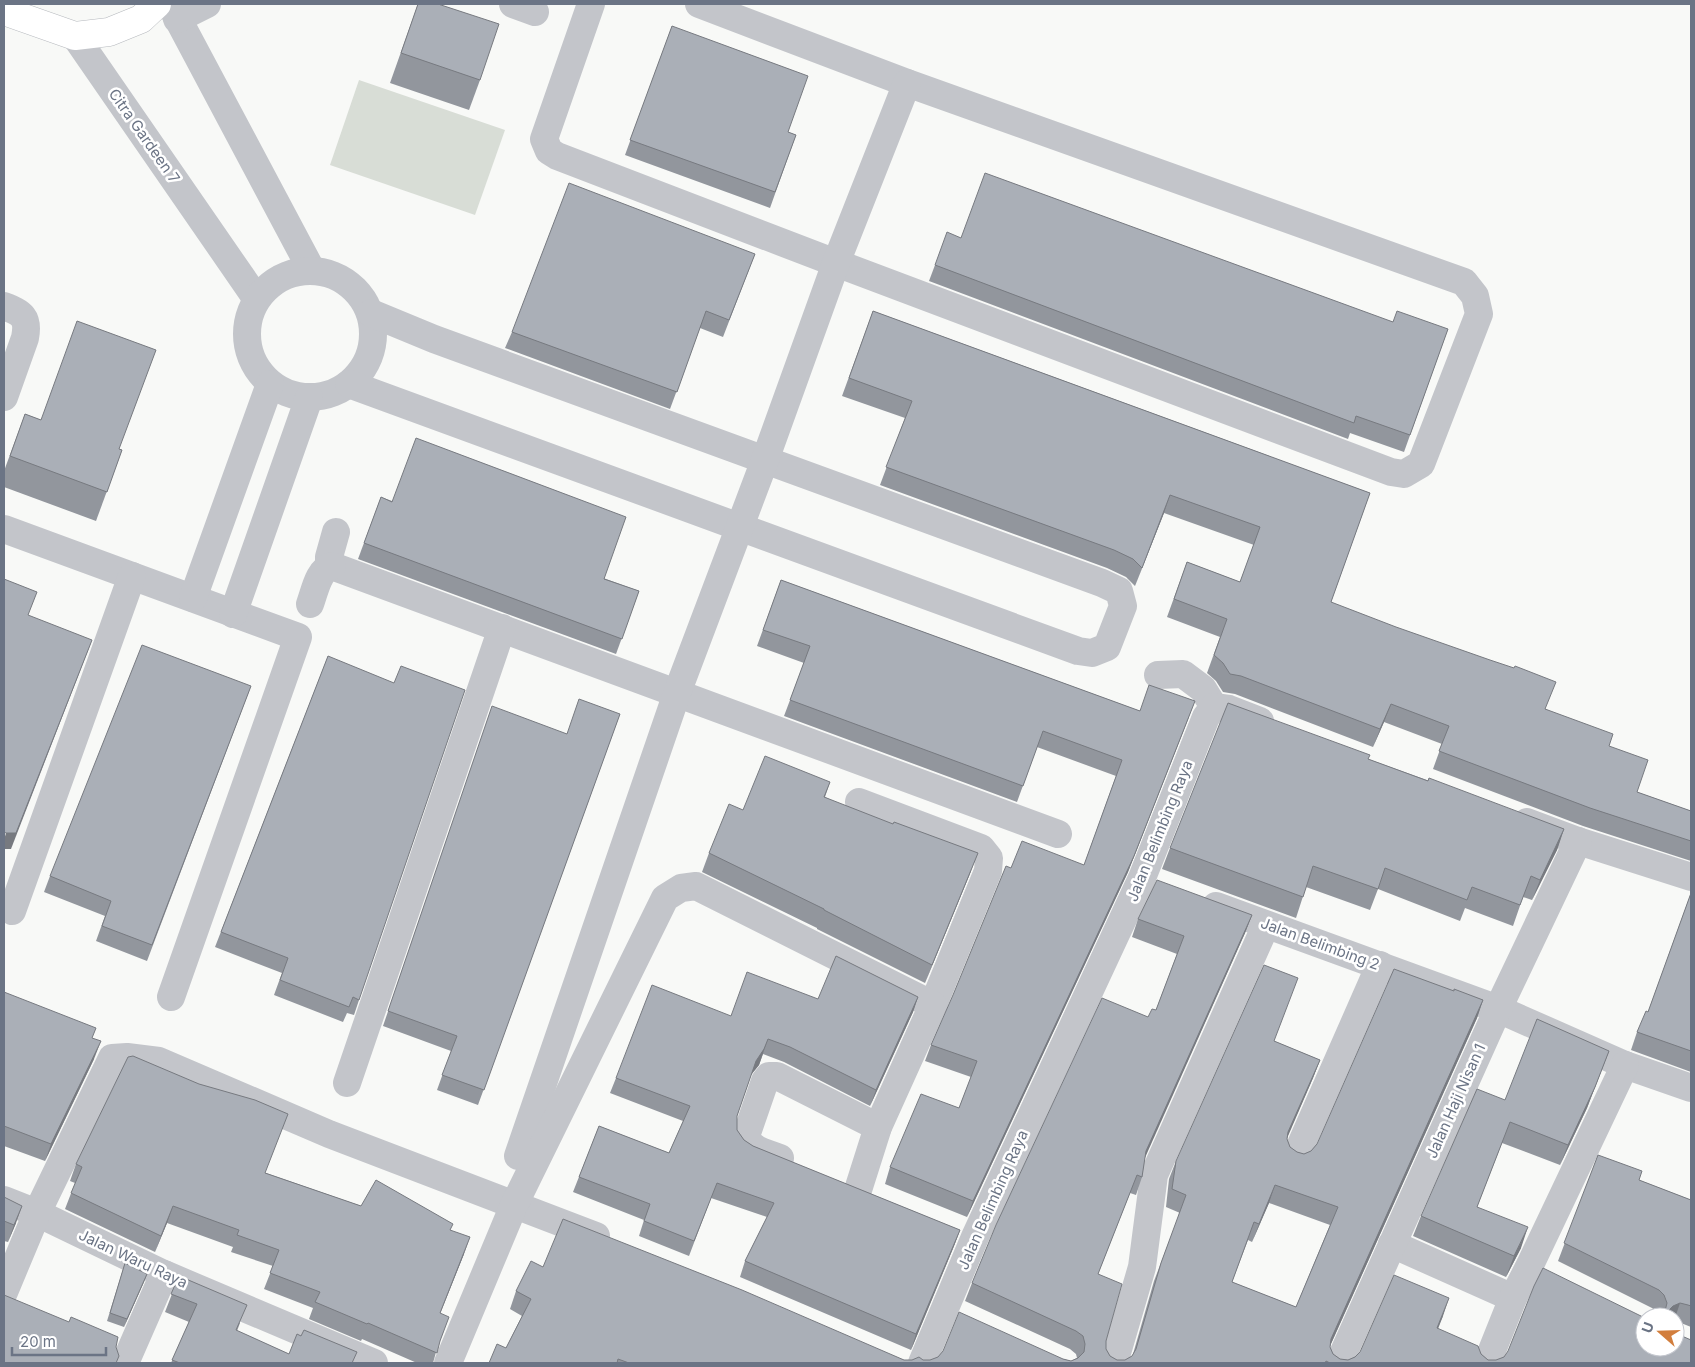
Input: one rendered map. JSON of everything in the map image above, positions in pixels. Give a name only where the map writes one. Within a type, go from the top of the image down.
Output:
[{"type":"main road","points":[[4,11],[16,4]]},
{"type":"main road","points":[[4,11],[75,36],[109,32],[155,10]]},
{"type":"street","points":[[207,4],[155,10],[311,269]]},
{"type":"street","points":[[591,4],[544,139],[549,150],[557,156],[1391,472],[1404,474],[1421,464],[1479,314],[1475,296],[1464,282],[906,83],[699,4]]},
{"type":"street","name":"Citra Gardeen 7","points":[[75,36],[256,298]]},
{"type":"street","points":[[518,1156],[677,693],[765,460],[836,263],[906,83]]},
{"type":"street","points":[[311,269],[336,275],[358,290],[371,313],[374,339],[366,365],[349,384],[331,395],[309,398],[288,395],[270,384],[251,359],[246,328],[256,298],[280,277],[311,269]]},
{"type":"street","points":[[4,306],[19,312],[26,320],[25,338],[4,397]]},
{"type":"street","points":[[349,384],[1078,651],[1092,653],[1107,647],[1123,606],[1120,591],[1102,583],[434,339],[371,313]]},
{"type":"street","points":[[193,598],[270,384]]},
{"type":"street","points":[[233,614],[309,398]]},
{"type":"street","points":[[4,529],[298,637],[171,997]]},
{"type":"street","points":[[332,566],[329,562],[329,557],[336,532]]},
{"type":"street","points":[[310,604],[322,573],[326,568],[332,566],[1058,834]]},
{"type":"street","points":[[12,911],[132,576]]},
{"type":"street","points":[[347,1084],[502,628]]},
{"type":"street","points":[[1158,675],[1183,674],[1221,708],[1284,730]]},
{"type":"street","name":"Jalan Belimbing Raya","points":[[922,1363],[975,1237],[1142,878],[1206,717],[1221,708]]},
{"type":"street","points":[[858,1190],[878,1127],[933,1005],[988,871],[989,858],[981,848],[859,802]]},
{"type":"street","points":[[1504,813],[1578,841],[1691,877]]},
{"type":"street","name":"Jalan Haji Nisan 1","points":[[1339,1363],[1498,1009],[1578,841]]},
{"type":"street","points":[[1142,878],[1169,888]]},
{"type":"street","points":[[448,1363],[514,1205],[665,898],[681,888],[696,886],[933,1005]]},
{"type":"street","name":"Jalan Belimbing 2","points":[[1196,898],[1498,1009],[1625,1065],[1691,1088]]},
{"type":"street","points":[[1114,1363],[1142,1267],[1154,1175],[1266,925]]},
{"type":"street","points":[[1296,1156],[1380,965]]},
{"type":"street","points":[[4,1292],[37,1213],[112,1058],[127,1057],[158,1061],[329,1134],[617,1244]]},
{"type":"street","points":[[1487,1363],[1513,1298],[1539,1270],[1625,1065]]},
{"type":"street","points":[[806,1169],[747,1143],[746,1136],[765,1081],[769,1076],[777,1076],[878,1127]]},
{"type":"street","points":[[832,1179],[885,1201]]},
{"type":"street","name":"Jalan Waru Raya","points":[[4,1200],[37,1213],[164,1274],[374,1363]]},
{"type":"street","points":[[948,1226],[975,1237]]},
{"type":"street","points":[[1392,1244],[1513,1298]]},
{"type":"street","points":[[125,1363],[164,1274]]},
{"type":"street","points":[[945,1308],[971,1320]]},
{"type":"shaded area","points":[[359,80],[505,130],[475,215],[330,165]]},
{"type":"building","points":[[418,4],[438,4],[499,24],[480,80],[401,53]]},
{"type":"building","points":[[672,26],[808,76],[788,132],[796,135],[775,192],[630,140]]},
{"type":"building","points":[[985,173],[1393,322],[1397,311],[1448,329],[1410,435],[1356,416],[1354,423],[935,265],[947,232],[961,238]]},
{"type":"building","points":[[569,183],[755,254],[729,320],[706,311],[677,392],[512,332]]},
{"type":"building","points":[[873,311],[1370,493],[1331,602],[1396,627],[1514,668],[1515,666],[1556,682],[1545,709],[1613,734],[1609,746],[1648,760],[1637,792],[1691,811],[1691,841],[1590,808],[1439,751],[1449,726],[1391,704],[1380,729],[1241,676],[1230,674],[1223,663],[1214,655],[1227,619],[1174,599],[1187,562],[1240,582],[1260,527],[1170,495],[1142,568],[1133,559],[1114,550],[886,467],[912,401],[849,378]]},
{"type":"building","points":[[77,321],[156,350],[119,449],[122,450],[107,492],[10,456],[25,414],[41,420]]},
{"type":"building","points":[[416,438],[626,517],[604,579],[639,591],[622,639],[364,543],[381,497],[392,502]]},
{"type":"building","points":[[4,579],[37,592],[28,615],[92,640],[16,833],[4,832]]},
{"type":"building","points":[[781,580],[1140,711],[1149,685],[1195,701],[1134,856],[973,1201],[890,1167],[921,1094],[959,1108],[977,1061],[931,1045],[1006,866],[1011,868],[1022,841],[1084,865],[1122,760],[1043,731],[1023,786],[790,700],[810,646],[763,630]]},
{"type":"building","points":[[142,645],[251,686],[152,945],[102,926],[111,901],[50,876]]},
{"type":"building","points":[[328,656],[394,683],[401,666],[465,690],[359,1000],[353,997],[349,1007],[280,980],[288,958],[221,932]]},
{"type":"building","points":[[579,699],[620,714],[484,1090],[442,1075],[457,1036],[388,1011],[492,706],[567,734]]},
{"type":"building","points":[[1228,703],[1370,755],[1368,759],[1428,781],[1429,778],[1564,829],[1540,880],[1531,876],[1520,905],[1472,887],[1467,900],[1385,868],[1378,889],[1313,866],[1303,897],[1170,848]]},
{"type":"building","points":[[765,756],[830,782],[824,797],[893,824],[894,822],[978,853],[932,965],[824,909],[709,853],[729,804],[743,810]]},
{"type":"building","points":[[1157,880],[1252,915],[1146,1151],[1142,1177],[1137,1175],[1098,1274],[1122,1284],[1106,1341],[1106,1349],[1110,1356],[1117,1360],[1125,1360],[1132,1356],[1136,1349],[1161,1263],[1186,1195],[1172,1189],[1176,1161],[1264,965],[1298,978],[1274,1041],[1320,1060],[1288,1132],[1287,1139],[1290,1147],[1304,1154],[1311,1151],[1317,1144],[1394,969],[1483,1000],[1331,1339],[1330,1347],[1333,1354],[1340,1359],[1348,1360],[1360,1352],[1394,1275],[1449,1298],[1437,1328],[1478,1346],[1481,1354],[1488,1360],[1504,1357],[1543,1268],[1635,1313],[1635,1357],[1685,1357],[1685,1337],[1691,1340],[1691,1363],[1330,1363],[1326,1361],[1325,1363],[629,1363],[618,1359],[617,1363],[489,1363],[497,1344],[506,1348],[531,1299],[516,1291],[531,1261],[543,1267],[563,1219],[742,1290],[904,1360],[912,1360],[919,1357],[923,1360],[930,1360],[938,1357],[943,1351],[959,1312],[1063,1359],[1071,1361],[1078,1358],[1084,1352],[1085,1344],[1083,1336],[1076,1331],[972,1283],[996,1225],[1102,998],[1148,1017],[1152,1009],[1156,1010],[1184,936],[1138,919]],"holes":[[[1275,1185],[1338,1207],[1296,1307],[1232,1282],[1254,1222],[1259,1224]]]},
{"type":"building","points":[[1691,893],[1691,1051],[1637,1032],[1646,1011],[1648,1012]]},
{"type":"building","points":[[836,956],[918,997],[876,1090],[790,1047],[768,1039],[756,1061],[737,1116],[737,1130],[744,1140],[753,1146],[960,1230],[916,1334],[745,1261],[774,1203],[717,1183],[694,1241],[644,1221],[650,1204],[579,1177],[599,1126],[669,1153],[690,1106],[616,1078],[652,985],[731,1016],[747,972],[818,999]]},
{"type":"building","points":[[4,992],[96,1028],[92,1038],[101,1041],[51,1144],[4,1126]]},
{"type":"building","points":[[1537,1019],[1609,1051],[1595,1087],[1568,1145],[1510,1122],[1477,1207],[1528,1227],[1514,1256],[1421,1216],[1477,1089],[1505,1100]]},
{"type":"building","points":[[133,1056],[199,1084],[255,1100],[288,1114],[265,1173],[361,1206],[376,1180],[453,1224],[450,1230],[470,1237],[440,1313],[449,1317],[437,1353],[315,1302],[320,1292],[270,1273],[279,1250],[237,1235],[239,1230],[173,1206],[161,1236],[71,1193],[82,1167],[76,1164],[128,1057]]},
{"type":"building","points":[[1598,1155],[1642,1171],[1639,1180],[1691,1200],[1691,1306],[1680,1303],[1672,1307],[1666,1307],[1667,1303],[1664,1295],[1659,1290],[1564,1243]]},
{"type":"building","points":[[4,1197],[22,1206],[14,1225],[4,1221]]},
{"type":"building","points":[[125,1263],[147,1274],[127,1319],[110,1313]]},
{"type":"building","points":[[179,1276],[247,1305],[236,1330],[289,1354],[297,1334],[301,1336],[304,1330],[357,1352],[352,1363],[180,1363],[172,1360],[197,1304],[171,1294]]},
{"type":"building","points":[[4,1295],[69,1322],[71,1317],[118,1337],[116,1347],[119,1356],[116,1363],[4,1363]]}]
